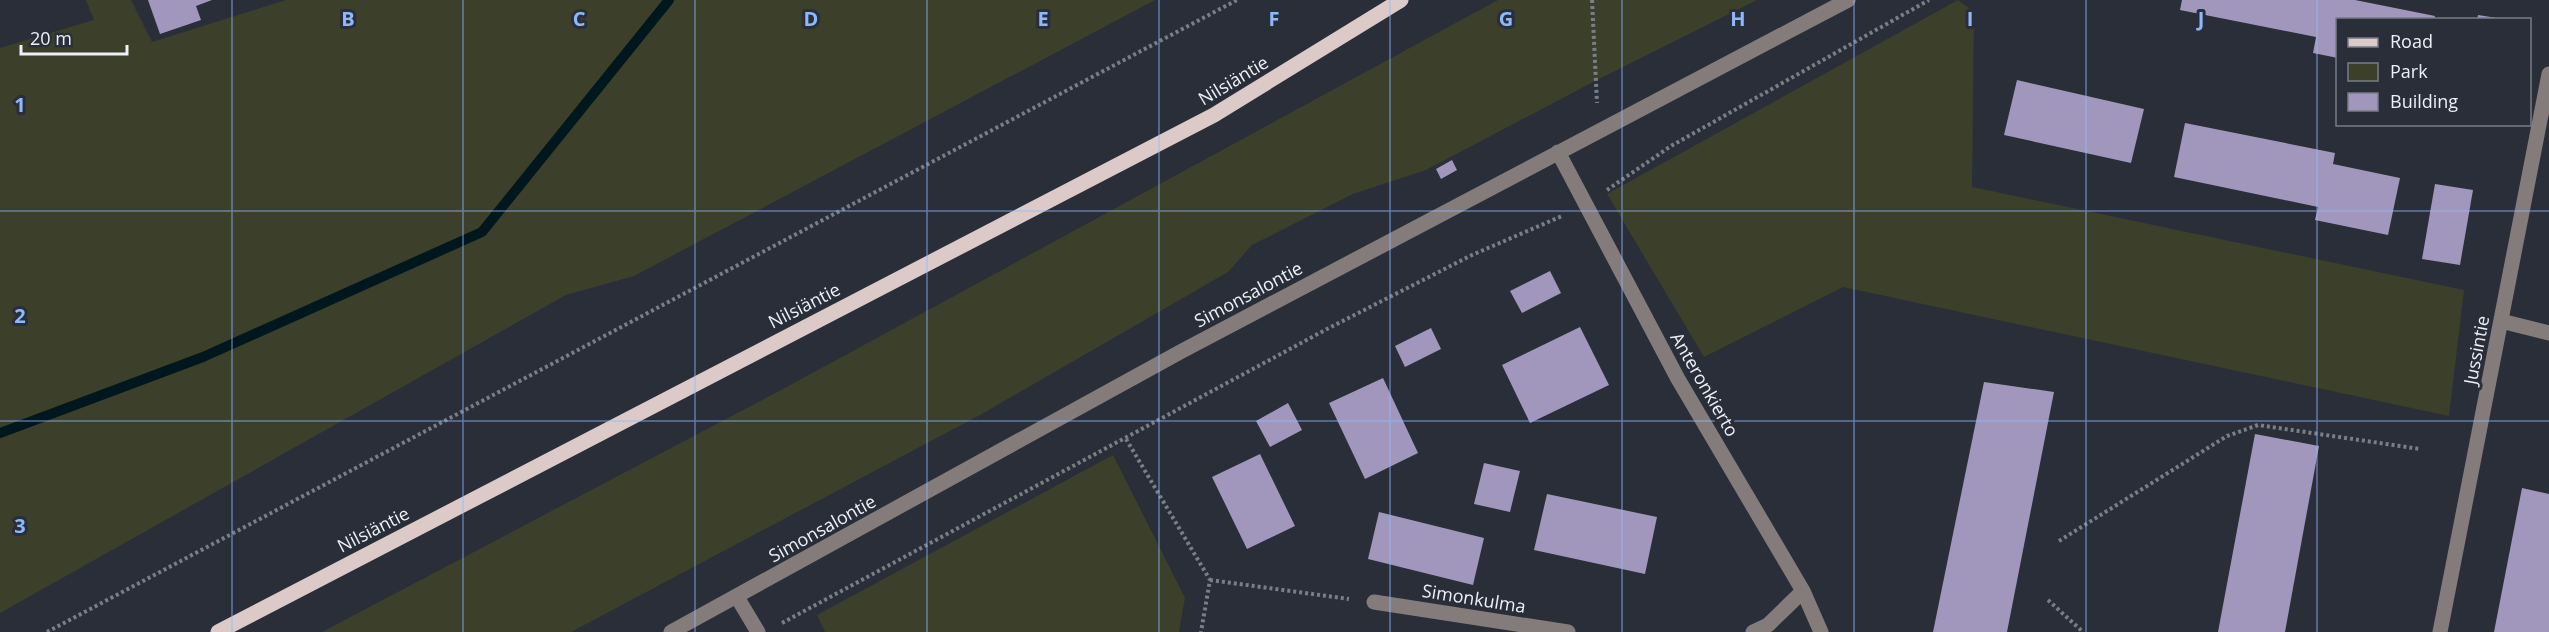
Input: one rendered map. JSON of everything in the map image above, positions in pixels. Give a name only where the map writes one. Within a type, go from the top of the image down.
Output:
[{"type":"main road","name":"Nilsiäntie","points":[[218,632],[1214,115],[1401,0]]},
{"type":"street","name":"Simonsalontie","points":[[671,632],[1192,346],[1598,134],[1848,0]]},
{"type":"street","name":"Jussintie","points":[[2440,632],[2549,74]]},
{"type":"street","name":"Anteronkierto","points":[[1558,153],[1678,379],[1803,591],[1821,632]]},
{"type":"street","points":[[2501,321],[2549,333]]},
{"type":"street","points":[[1753,632],[1768,625],[1803,591]]},
{"type":"street","points":[[737,597],[758,632]]},
{"type":"street","name":"Simonkulma","points":[[1374,602],[1568,632]]},
{"type":"path","points":[[47,632],[1237,0]]},
{"type":"path","points":[[1592,0],[1598,134]]},
{"type":"path","points":[[776,626],[1126,439],[1208,392],[1430,276],[1586,205],[1671,146],[1929,0]]},
{"type":"path","points":[[2059,542],[2227,436],[2258,425],[2420,449]]},
{"type":"path","points":[[1126,439],[1210,580],[1201,632]]},
{"type":"path","points":[[1210,580],[1374,602]]},
{"type":"path","points":[[2048,600],[2083,632]]},
{"type":"green space","points":[[86,0],[131,0],[152,42],[286,0],[1155,0],[634,276],[566,295],[0,613],[0,48],[94,20]]},
{"type":"green space","points":[[1498,0],[1757,0],[1595,81],[1426,170],[1353,194],[1252,245],[1228,272],[980,415],[571,632],[322,632],[783,389]]},
{"type":"green space","points":[[1958,0],[1974,12],[1972,187],[2464,290],[2449,416],[1843,287],[1704,357],[1607,194]]},
{"type":"green space","points":[[1113,455],[1185,598],[1179,632],[825,632],[817,615]]},
{"type":"building","points":[[148,0],[212,0],[196,6],[201,20],[160,34]]},
{"type":"building","points":[[2182,0],[2355,0],[2435,16],[2434,18],[2336,18],[2336,58],[2313,53],[2316,37],[2180,10]]},
{"type":"building","points":[[2478,15],[2497,18],[2477,18]]},
{"type":"building","points":[[2017,80],[2144,109],[2131,163],[2004,135]]},
{"type":"building","points":[[2185,123],[2335,153],[2333,164],[2400,178],[2388,235],[2315,220],[2318,207],[2174,177]]},
{"type":"building","points":[[1452,160],[1457,170],[1441,179],[1436,169]]},
{"type":"building","points":[[2435,184],[2473,190],[2460,265],[2422,259]]},
{"type":"building","points":[[1550,271],[1561,293],[1522,313],[1510,291]]},
{"type":"building","points":[[1580,327],[1609,385],[1530,423],[1502,365]]},
{"type":"building","points":[[1431,328],[1441,349],[1405,367],[1395,346]]},
{"type":"building","points":[[1383,378],[1418,453],[1365,479],[1329,403]]},
{"type":"building","points":[[1984,382],[2054,392],[2007,632],[1933,632]]},
{"type":"building","points":[[1288,403],[1302,430],[1270,447],[1256,421]]},
{"type":"building","points":[[2255,434],[2319,446],[2285,632],[2218,632]]},
{"type":"building","points":[[1260,454],[1295,526],[1247,549],[1212,477]]},
{"type":"building","points":[[1484,463],[1520,471],[1510,512],[1474,504]]},
{"type":"building","points":[[2522,488],[2549,494],[2549,632],[2494,632]]},
{"type":"building","points":[[1547,494],[1657,517],[1645,574],[1534,550]]},
{"type":"building","points":[[1379,512],[1484,538],[1473,585],[1368,559]]},
{"type":"waterway","points":[[0,433],[203,357],[482,232],[669,0]]}]
